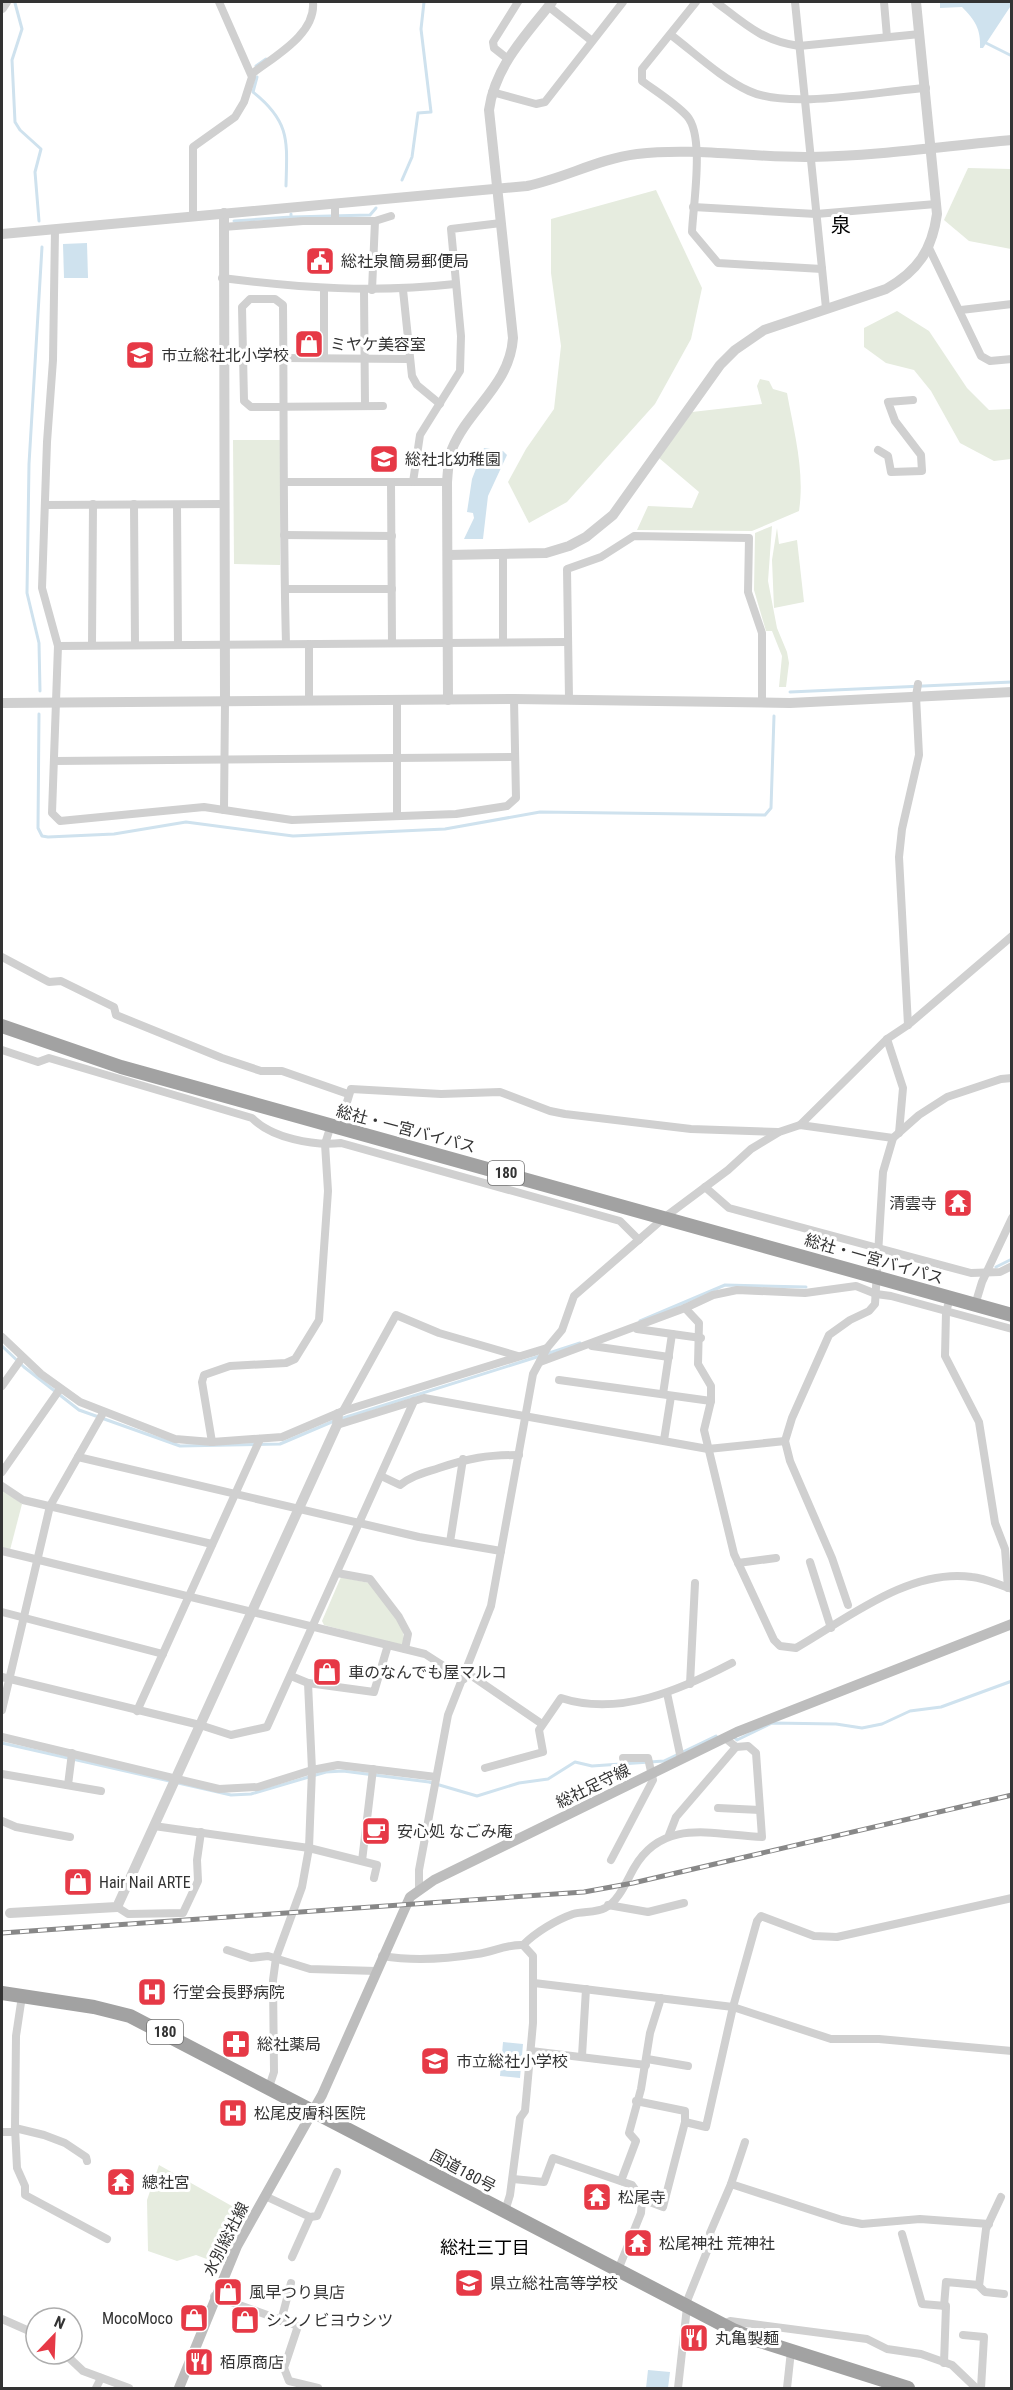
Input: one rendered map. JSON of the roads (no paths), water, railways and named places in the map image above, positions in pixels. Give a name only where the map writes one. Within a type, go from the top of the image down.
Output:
[{"type":"highway","name":"総社・一宮バイパス","points":[[2,1026],[121,1067],[1011,1315]]},
{"type":"highway","name":"国道180号","points":[[2,1993],[94,2007],[130,2016],[723,2324],[760,2341],[908,2388]]},
{"type":"main road","name":"総社足守線","points":[[314,2111],[404,1906],[419,1889],[725,1738],[1011,1624]]},
{"type":"main road","name":"水別総社線","points":[[179,2388],[214,2296],[237,2246],[314,2111]]},
{"type":"street","points":[[2,8],[6,2]]},
{"type":"street","points":[[219,2],[253,73]]},
{"type":"street","points":[[193,216],[192,147],[235,117],[246,96],[253,73],[299,36],[314,11],[313,2]]},
{"type":"street","points":[[508,59],[494,48],[494,42],[518,2]]},
{"type":"street","points":[[492,92],[536,104],[545,102],[623,2]]},
{"type":"street","points":[[696,2],[642,69],[641,75],[642,81],[688,116],[694,128],[697,152],[692,232],[718,263],[822,268]]},
{"type":"street","points":[[716,2],[760,36],[799,46],[920,34]]},
{"type":"street","points":[[795,2],[826,308]]},
{"type":"street","points":[[884,2],[887,37]]},
{"type":"street","points":[[448,555],[546,553],[569,546],[602,526],[613,515],[720,365],[735,350],[764,330],[886,289],[904,279],[930,248],[935,230],[936,204],[916,2]]},
{"type":"street","points":[[448,700],[447,482],[451,452],[457,439],[505,374],[513,347],[499,189],[489,110],[492,92],[508,59],[550,4],[592,41]]},
{"type":"street","points":[[671,35],[751,92],[765,97],[805,99],[926,88]]},
{"type":"street","points":[[224,227],[335,214],[554,181],[589,165],[635,154],[697,152],[811,157],[1011,140]]},
{"type":"street","points":[[693,207],[816,213],[936,204]]},
{"type":"street","points":[[224,213],[222,278],[226,759],[224,810]]},
{"type":"street","points":[[2,234],[224,213],[335,214],[375,221],[391,216]]},
{"type":"street","points":[[365,406],[368,290],[375,221]]},
{"type":"street","points":[[413,482],[420,435],[455,383],[461,365],[451,229],[501,223]]},
{"type":"street","points":[[55,230],[53,360],[42,588],[58,646],[52,813],[60,821],[204,807],[292,820],[456,813],[507,806],[516,798],[514,699]]},
{"type":"street","points":[[930,248],[981,356],[990,361],[1011,359]]},
{"type":"street","points":[[222,278],[324,290],[402,290],[456,284]]},
{"type":"street","points":[[324,290],[324,358]]},
{"type":"street","points":[[402,290],[409,359],[417,384],[440,404]]},
{"type":"street","points":[[286,644],[284,535],[284,406],[283,305],[275,299],[250,299],[242,307],[244,401],[251,407],[284,406],[382,406]]},
{"type":"street","points":[[961,310],[1011,304]]},
{"type":"street","points":[[283,358],[409,359]]},
{"type":"street","points":[[878,450],[888,456],[891,472],[922,471],[921,455],[895,421],[888,402],[913,400]]},
{"type":"street","points":[[284,482],[447,482]]},
{"type":"street","points":[[391,482],[392,643]]},
{"type":"street","points":[[92,645],[93,504]]},
{"type":"street","points":[[134,504],[135,645]]},
{"type":"street","points":[[45,505],[224,504]]},
{"type":"street","points":[[177,505],[178,645]]},
{"type":"street","points":[[284,535],[392,536]]},
{"type":"street","points":[[569,699],[567,569],[601,557],[634,536],[749,538],[748,592],[762,633],[762,702]]},
{"type":"street","points":[[503,555],[503,642]]},
{"type":"street","points":[[285,590],[392,589]]},
{"type":"street","points":[[58,646],[567,642]]},
{"type":"street","points":[[309,644],[309,701]]},
{"type":"street","points":[[908,1025],[899,857],[902,829],[919,755],[917,690]]},
{"type":"street","points":[[2,703],[514,699],[790,703],[917,690],[1011,692]]},
{"type":"street","points":[[397,700],[397,816]]},
{"type":"street","points":[[54,761],[514,757]]},
{"type":"street","points":[[800,1125],[887,1039],[908,1025],[1011,936]]},
{"type":"street","points":[[2,957],[49,982],[61,981],[114,1007],[116,1015],[183,1043],[261,1071],[282,1071],[348,1094]]},
{"type":"street","points":[[848,1605],[832,1558],[790,1461],[785,1441],[792,1418],[829,1335],[850,1320],[869,1311],[875,1304],[883,1172],[896,1135],[903,1088],[887,1039]]},
{"type":"street","points":[[2,1050],[38,1062],[49,1058],[252,1118],[261,1128],[320,1145],[341,1143],[620,1221],[639,1240]]},
{"type":"street","points":[[419,1889],[419,1870],[448,1715],[491,1606],[533,1374],[543,1355],[565,1325],[574,1296],[665,1217],[751,1149],[779,1132],[800,1125],[896,1135],[919,1115],[947,1097],[1011,1078]]},
{"type":"street","points":[[212,1442],[202,1382],[204,1375],[230,1366],[286,1363],[294,1359],[319,1320],[328,1191],[326,1144],[351,1089],[441,1094],[500,1092],[550,1111],[565,1114],[691,1129],[779,1132]]},
{"type":"street","points":[[705,1187],[729,1208],[854,1242],[878,1246],[971,1273],[1000,1272],[1011,1266]]},
{"type":"street","points":[[975,1305],[986,1273],[1011,1218]]},
{"type":"street","points":[[2,1337],[20,1361],[58,1392],[101,1418],[175,1439],[258,1443],[282,1437],[518,1356],[543,1355],[591,1345],[685,1308],[712,1294],[738,1290],[806,1293],[856,1286],[876,1294],[1011,1329]]},
{"type":"street","points":[[685,1308],[699,1323],[701,1338],[698,1364],[711,1386],[711,1401],[704,1430],[738,1563],[774,1640],[780,1646],[796,1648],[912,1582],[952,1576],[974,1577],[1010,1588],[1008,1548],[995,1523],[979,1422],[945,1356],[946,1312],[950,1298]]},
{"type":"street","points":[[117,1907],[338,1418],[396,1315],[439,1333],[518,1356]]},
{"type":"street","points":[[634,1328],[701,1338]]},
{"type":"street","points":[[664,1440],[672,1334]]},
{"type":"street","points":[[591,1345],[669,1357]]},
{"type":"street","points":[[2,1386],[20,1361]]},
{"type":"street","points":[[559,1380],[711,1401]]},
{"type":"street","points":[[2,1472],[58,1392]]},
{"type":"street","points":[[338,1418],[424,1398],[708,1449],[785,1441]]},
{"type":"street","points":[[5,1678],[200,1725],[231,1735],[267,1727],[361,1523],[414,1401]]},
{"type":"street","points":[[2,1710],[5,1678],[23,1620],[50,1506],[101,1418]]},
{"type":"street","points":[[137,1711],[258,1443]]},
{"type":"street","points":[[381,1476],[400,1485],[415,1474],[463,1459],[482,1455],[519,1455]]},
{"type":"street","points":[[78,1457],[361,1523],[501,1551]]},
{"type":"street","points":[[450,1542],[463,1459]]},
{"type":"street","points":[[2,1486],[23,1500],[212,1544]]},
{"type":"street","points":[[2,1551],[425,1654],[542,1724]]},
{"type":"street","points":[[738,1563],[776,1558]]},
{"type":"street","points":[[810,1563],[831,1628]]},
{"type":"street","points":[[337,1572],[370,1579],[399,1617],[408,1634],[405,1649]]},
{"type":"street","points":[[690,1684],[695,1583]]},
{"type":"street","points":[[2,1612],[23,1620],[163,1654]]},
{"type":"street","points":[[291,1676],[308,1683],[374,1692],[388,1645]]},
{"type":"street","points":[[484,1768],[543,1752],[539,1730],[561,1698],[582,1705],[608,1706],[667,1693],[732,1664]]},
{"type":"street","points":[[269,2087],[274,2072],[273,1980],[276,1958],[302,1887],[309,1848],[312,1770],[308,1683]]},
{"type":"street","points":[[667,1693],[681,1759]]},
{"type":"street","points":[[2,1737],[72,1753],[174,1782],[219,1789],[238,1790],[258,1787],[312,1770],[338,1765],[436,1777]]},
{"type":"street","points":[[725,1738],[736,1747]]},
{"type":"street","points":[[608,1905],[625,1885],[641,1856],[653,1844],[669,1835],[693,1832],[762,1837],[756,1753],[747,1746],[736,1747],[676,1817],[669,1835]]},
{"type":"street","points":[[68,1785],[72,1753]]},
{"type":"street","points":[[611,1860],[653,1780],[648,1758],[623,1758]]},
{"type":"street","points":[[362,1861],[373,1769]]},
{"type":"street","points":[[2,1774],[101,1791]]},
{"type":"street","points":[[718,1808],[760,1810]]},
{"type":"street","points":[[2,1821],[16,1827],[70,1836]]},
{"type":"street","points":[[154,1826],[309,1848],[377,1865],[374,1878]]},
{"type":"street","points":[[4,1913],[117,1907],[128,1914],[183,1912],[198,1881],[197,1860],[201,1832]]},
{"type":"street","points":[[685,2122],[706,2127],[733,2007],[757,1921],[761,1916],[814,1936],[837,1937],[1011,1898]]},
{"type":"street","points":[[523,1945],[532,1935],[573,1915],[608,1905],[648,1912],[684,1903]]},
{"type":"street","points":[[382,1956],[407,1960],[436,1958],[478,1954],[513,1944],[523,1945],[533,1956],[531,2051],[525,2111],[519,2118],[513,2179],[505,2211]]},
{"type":"street","points":[[227,1950],[251,1958],[276,1958],[310,1969],[376,1971]]},
{"type":"street","points":[[534,1983],[733,2007],[831,2039],[879,2038],[1011,2051]]},
{"type":"street","points":[[582,2056],[586,1989]]},
{"type":"street","points":[[22,1996],[16,2036],[15,2130],[17,2168],[25,2186],[26,2195],[107,2239]]},
{"type":"street","points":[[621,2181],[636,2141],[629,2133],[646,2062],[650,2033],[661,1998]]},
{"type":"street","points":[[531,2051],[688,2066]]},
{"type":"street","points":[[513,2179],[544,2182],[553,2158],[632,2185],[642,2199],[663,2207],[686,2111],[636,2101]]},
{"type":"street","points":[[2,2132],[15,2130],[44,2134],[65,2143],[86,2157],[87,2161]]},
{"type":"street","points":[[678,2388],[686,2306],[745,2142]]},
{"type":"street","points":[[265,2196],[310,2217],[317,2216],[337,2172]]},
{"type":"street","points":[[731,2184],[862,2224],[920,2218],[989,2224]]},
{"type":"street","points":[[1001,2197],[989,2224],[979,2285],[984,2292],[1004,2294]]},
{"type":"street","points":[[618,2270],[641,2213],[642,2199]]},
{"type":"street","points":[[292,2257],[310,2217]]},
{"type":"street","points":[[902,2234],[922,2304],[944,2306]]},
{"type":"street","points":[[944,2363],[946,2282],[979,2285]]},
{"type":"street","points":[[281,2321],[291,2283]]},
{"type":"street","points":[[214,2296],[298,2326],[284,2368],[289,2380],[318,2388]]},
{"type":"street","points":[[2,2319],[24,2329]]},
{"type":"street","points":[[723,2324],[730,2321],[867,2339],[887,2349],[921,2354],[958,2368],[976,2388]]},
{"type":"street","points":[[963,2335],[984,2337],[981,2388]]},
{"type":"street","points":[[787,2388],[791,2351]]},
{"type":"street","points":[[78,2366],[83,2371],[129,2388]]},
{"type":"street","points":[[96,2388],[101,2378]]},
{"type":"water","points":[[940,2],[1011,2],[1012,4],[983,48],[980,48],[978,30],[967,12],[962,7],[940,8]]},
{"type":"water","points":[[87,243],[88,278],[64,278],[63,244]]},
{"type":"water","points":[[484,448],[503,451],[507,455],[488,496],[483,539],[464,539],[474,518],[473,513],[467,512],[472,479]]},
{"type":"water","points":[[503,2042],[523,2044],[520,2078],[500,2076]]},
{"type":"water","points":[[648,2370],[670,2372],[668,2388],[646,2388]]},
{"type":"waterway","points":[[402,180],[412,157],[418,113],[431,112],[421,29],[424,2]]},
{"type":"waterway","points":[[15,3],[22,29],[12,60],[15,122],[20,130],[41,149],[35,172],[39,221]]},
{"type":"waterway","points":[[984,42],[1012,56]]},
{"type":"waterway","points":[[256,66],[266,59]]},
{"type":"waterway","points":[[257,77],[253,92],[274,113],[284,134],[287,157],[286,186]]},
{"type":"waterway","points":[[291,217],[370,215],[376,208]]},
{"type":"waterway","points":[[234,221],[291,217],[291,214]]},
{"type":"waterway","points":[[40,691],[39,643],[27,593],[29,464],[42,247]]},
{"type":"waterway","points":[[790,692],[1012,682]]},
{"type":"waterway","points":[[39,714],[38,828],[42,836],[48,837],[114,834],[186,822],[293,836],[445,829],[540,812],[765,815],[771,808],[774,716]]},
{"type":"waterway","points":[[996,1267],[1012,1259]]},
{"type":"waterway","points":[[640,1321],[725,1285],[806,1287]]},
{"type":"waterway","points":[[546,1354],[580,1343]]},
{"type":"waterway","points":[[2,1346],[24,1367],[79,1410],[180,1446],[280,1444],[334,1421]]},
{"type":"waterway","points":[[340,1419],[540,1356]]},
{"type":"waterway","points":[[735,1738],[737,1740],[772,1723],[836,1724],[862,1728],[882,1724],[910,1711],[941,1707],[1012,1681]]},
{"type":"waterway","points":[[2,1743],[231,1795],[251,1794],[326,1772],[343,1771],[429,1782],[477,1796],[519,1783],[548,1779],[575,1762],[592,1766],[664,1761],[716,1736]]},
{"type":"railway","points":[[2,1933],[584,1892],[633,1883],[1012,1795]]},
{"type":"place","name":"総社泉簡易郵便局","points":[[320,261]]},
{"type":"place","name":"ミヤケ美容室","points":[[309,344]]},
{"type":"place","name":"市立総社北小学校","points":[[140,355]]},
{"type":"place","name":"総社北幼稚園","points":[[384,459]]},
{"type":"place","name":"清雲寺","points":[[958,1203]]},
{"type":"place","name":"車のなんでも屋マルコ","points":[[327,1672]]},
{"type":"place","name":"安心処 なごみ庵","points":[[376,1831]]},
{"type":"place","name":"Hair Nail ARTE","points":[[78,1882]]},
{"type":"place","name":"行堂会長野病院","points":[[152,1992]]},
{"type":"place","name":"総社薬局","points":[[236,2044]]},
{"type":"place","name":"市立総社小学校","points":[[435,2061]]},
{"type":"place","name":"松尾皮膚科医院","points":[[233,2113]]},
{"type":"place","name":"總社宮","points":[[121,2182]]},
{"type":"place","name":"松尾寺","points":[[597,2197]]},
{"type":"place","name":"松尾神社 荒神社","points":[[638,2243]]},
{"type":"place","name":"県立総社高等学校","points":[[469,2283]]},
{"type":"place","name":"風早つり具店","points":[[228,2292]]},
{"type":"place","name":"MocoMoco","points":[[194,2318]]},
{"type":"place","name":"シンノビヨウシツ","points":[[245,2320]]},
{"type":"place","name":"丸亀製麺","points":[[694,2338]]},
{"type":"place","name":"栢原商店","points":[[199,2362]]},
{"type":"district","name":"泉","points":[[841,225]]},
{"type":"district","name":"総社三丁目","points":[[485,2247]]}]
